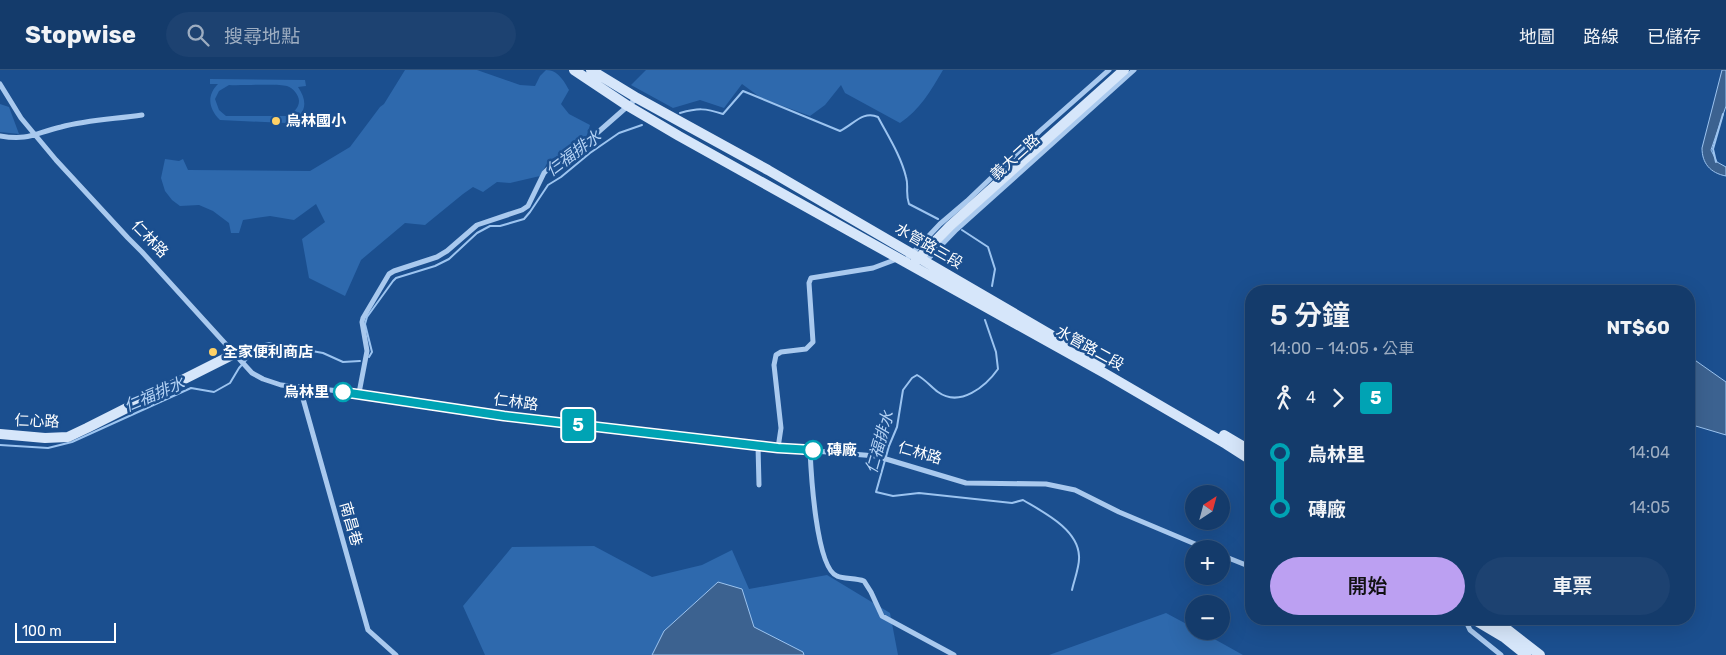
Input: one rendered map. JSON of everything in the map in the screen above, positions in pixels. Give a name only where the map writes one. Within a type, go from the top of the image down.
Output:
[{"type":"main road","name":"水管路三段","points":[[574,70],[628,106],[765,186],[908,264]]},
{"type":"main road","name":"水管路三段","points":[[591,70],[637,98],[768,170],[1245,448]]},
{"type":"main road","name":"義大二路","points":[[908,264],[919,258],[950,226],[1124,70]]},
{"type":"main road","name":"水管路二段","points":[[908,264],[1106,374],[1245,456]]},
{"type":"main road","name":"仁心路","points":[[0,434],[45,438],[68,437],[237,357]]},
{"type":"main road","points":[[1483,625],[1506,638],[1526,655]]},
{"type":"main road","points":[[1500,625],[1540,655]]},
{"type":"street","name":"義大二路","points":[[919,258],[940,224],[1109,70]]},
{"type":"street","name":"義大二路","points":[[919,258],[955,232],[1134,70]]},
{"type":"street","name":"仁林路","points":[[0,84],[21,118],[56,160],[237,357],[263,379],[280,385],[359,393],[504,416],[758,446],[876,456],[966,483],[1046,484],[1075,490],[1119,512],[1186,540]]},
{"type":"street","points":[[359,393],[367,351],[363,318],[389,274],[437,257],[447,251],[477,225],[522,210],[528,206],[544,173],[550,167],[580,148],[637,98]]},
{"type":"street","points":[[0,136],[17,139],[36,136],[60,127],[142,115]]},
{"type":"street","points":[[778,448],[781,428],[774,365],[776,355],[781,352],[806,349],[813,342],[809,283],[811,278],[908,264]]},
{"type":"street","name":"南昌巷","points":[[300,388],[368,630],[396,655]]},
{"type":"street","points":[[758,446],[759,484]]},
{"type":"street","points":[[810,450],[812,499],[820,541],[828,569],[836,576],[864,581],[882,616],[954,655]]},
{"type":"street","points":[[1230,559],[1245,565]]},
{"type":"street","points":[[1468,625],[1470,630],[1501,655]]},
{"type":"shaded area","points":[[405,70],[477,70],[520,85],[535,86],[540,76],[546,70],[550,70],[560,77],[569,90],[561,104],[569,114],[590,125],[586,138],[570,151],[549,160],[540,176],[510,183],[497,182],[483,192],[473,187],[425,225],[405,223],[361,260],[345,296],[309,278],[302,239],[325,222],[316,204],[294,220],[270,216],[243,220],[239,233],[231,233],[229,223],[213,211],[199,205],[180,206],[165,191],[161,178],[165,159],[179,161],[183,159],[188,170],[310,171],[350,147],[384,104]]},
{"type":"shaded area","points":[[646,70],[943,70],[919,106],[900,123],[845,93],[841,85],[825,105],[810,116],[761,98],[742,84],[724,108],[700,100],[673,108],[631,85]]},
{"type":"shaded area","points":[[1722,70],[1726,70],[1726,106],[1711,150],[1717,162],[1726,167],[1726,176],[1711,170],[1705,163],[1702,153]]},
{"type":"shaded area","points":[[210,79],[305,80],[306,86],[298,87],[304,98],[304,108],[298,117],[286,123],[220,120],[213,111],[210,102],[212,93],[218,84],[210,84]],"holes":[[[229,85],[287,86],[297,94],[299,104],[288,116],[226,116],[219,110],[215,99],[219,91]]]},
{"type":"shaded area","points":[[0,104],[9,107],[19,134],[0,132]]},
{"type":"shaded area","points":[[1695,360],[1726,382],[1726,435],[1695,426]]},
{"type":"shaded area","points":[[594,546],[652,577],[702,565],[732,550],[749,589],[827,575],[890,613],[898,655],[485,655],[463,606],[512,547]]},
{"type":"shaded area","points":[[718,582],[742,589],[754,627],[803,652],[804,655],[652,655],[664,631]]},
{"type":"shaded area","points":[[1166,613],[1185,623],[1185,640],[1216,640],[1243,655],[1049,655]]},
{"type":"waterway","name":"仁福排水","points":[[680,113],[701,109],[723,114],[743,91],[840,131],[868,115],[878,117],[904,169],[909,204],[938,219]]},
{"type":"waterway","points":[[1716,162],[1713,149],[1723,114]]},
{"type":"waterway","name":"仁福排水","points":[[369,357],[372,352],[365,324],[367,317],[396,278],[435,266],[449,259],[477,233],[490,226],[500,226],[524,219],[548,185],[619,133],[642,125]]},
{"type":"waterway","name":"仁福排水","points":[[962,230],[988,247],[995,269],[992,286]]},
{"type":"waterway","name":"仁福排水","points":[[985,320],[996,352],[998,369],[980,388],[972,393],[955,398],[938,392],[917,375],[912,378],[903,390],[897,427],[889,446],[876,492],[893,496],[919,493],[1012,503],[1023,500],[1058,522],[1073,538],[1077,546],[1079,560],[1072,590]]},
{"type":"waterway","name":"仁福排水","points":[[0,445],[48,448],[72,442],[191,388],[214,392],[230,383],[247,359],[262,345],[268,343],[323,353],[343,362],[360,361]]},
{"type":"bus line","name":"5","points":[[343,392],[504,416],[778,448],[813,450]]},
{"type":"place","name":"烏林國小","points":[[276,121]]},
{"type":"place","name":"全家便利商店","points":[[213,352]]},
{"type":"place","name":"烏林里","points":[[343,392]]},
{"type":"place","name":"磚廠","points":[[813,450]]}]
